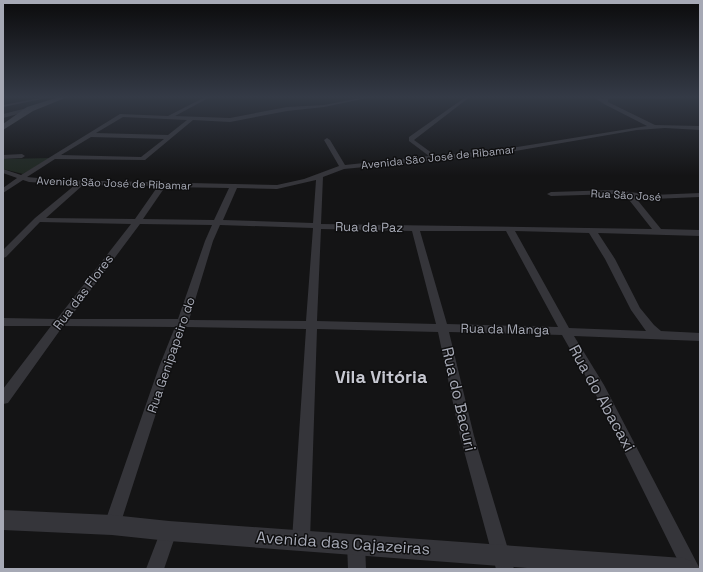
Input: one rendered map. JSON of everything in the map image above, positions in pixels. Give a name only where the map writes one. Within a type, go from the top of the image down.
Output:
[{"type":"street","points":[[3,191],[109,123]]},
{"type":"street","points":[[54,157],[143,159],[186,123]]},
{"type":"street","points":[[432,123],[412,137],[411,140],[435,158]]},
{"type":"street","points":[[647,123],[654,127]]},
{"type":"street","name":"Avenida São José de Ribamar","points":[[3,171],[22,178],[81,183],[277,187],[320,177],[343,168],[498,152],[572,138],[654,127],[700,128]]},
{"type":"street","points":[[90,135],[169,137]]},
{"type":"street","name":"Avenida São José de Ribamar","points":[[327,140],[343,168]]},
{"type":"street","points":[[3,157],[22,156]]},
{"type":"street","points":[[301,540],[314,268],[318,226],[320,177]]},
{"type":"street","points":[[3,254],[38,220],[81,183]]},
{"type":"street","name":"Rua das Flores","points":[[3,399],[60,322],[138,222],[163,184]]},
{"type":"street","name":"Rua Genipapeiro do","points":[[112,525],[165,367],[183,322],[200,269],[234,186]]},
{"type":"street","points":[[628,193],[659,232]]},
{"type":"street","name":"Rua São José","points":[[552,194],[628,193],[652,197],[700,195]]},
{"type":"street","name":"Rua da Paz","points":[[38,220],[700,233]]},
{"type":"street","name":"Rua do Bacuri","points":[[415,228],[443,328],[467,436],[504,562]]},
{"type":"street","name":"Rua do Abacaxi","points":[[510,230],[599,389],[692,569]]},
{"type":"street","points":[[592,230],[610,260],[634,307],[651,330],[658,335]]},
{"type":"street","name":"Rua da Manga","points":[[3,322],[183,322],[311,326],[565,330],[700,337]]},
{"type":"street","name":"Avenida das Cajazeiras","points":[[3,520],[112,525],[169,531],[356,544],[504,562],[682,569]]},
{"type":"street","points":[[155,569],[169,531]]},
{"type":"street","points":[[356,544],[357,569]]},
{"type":"shaded area","points":[[50,158],[23,174],[3,169],[3,159]]},
{"type":"district","name":"Vila Vitória","points":[[381,376]]}]
